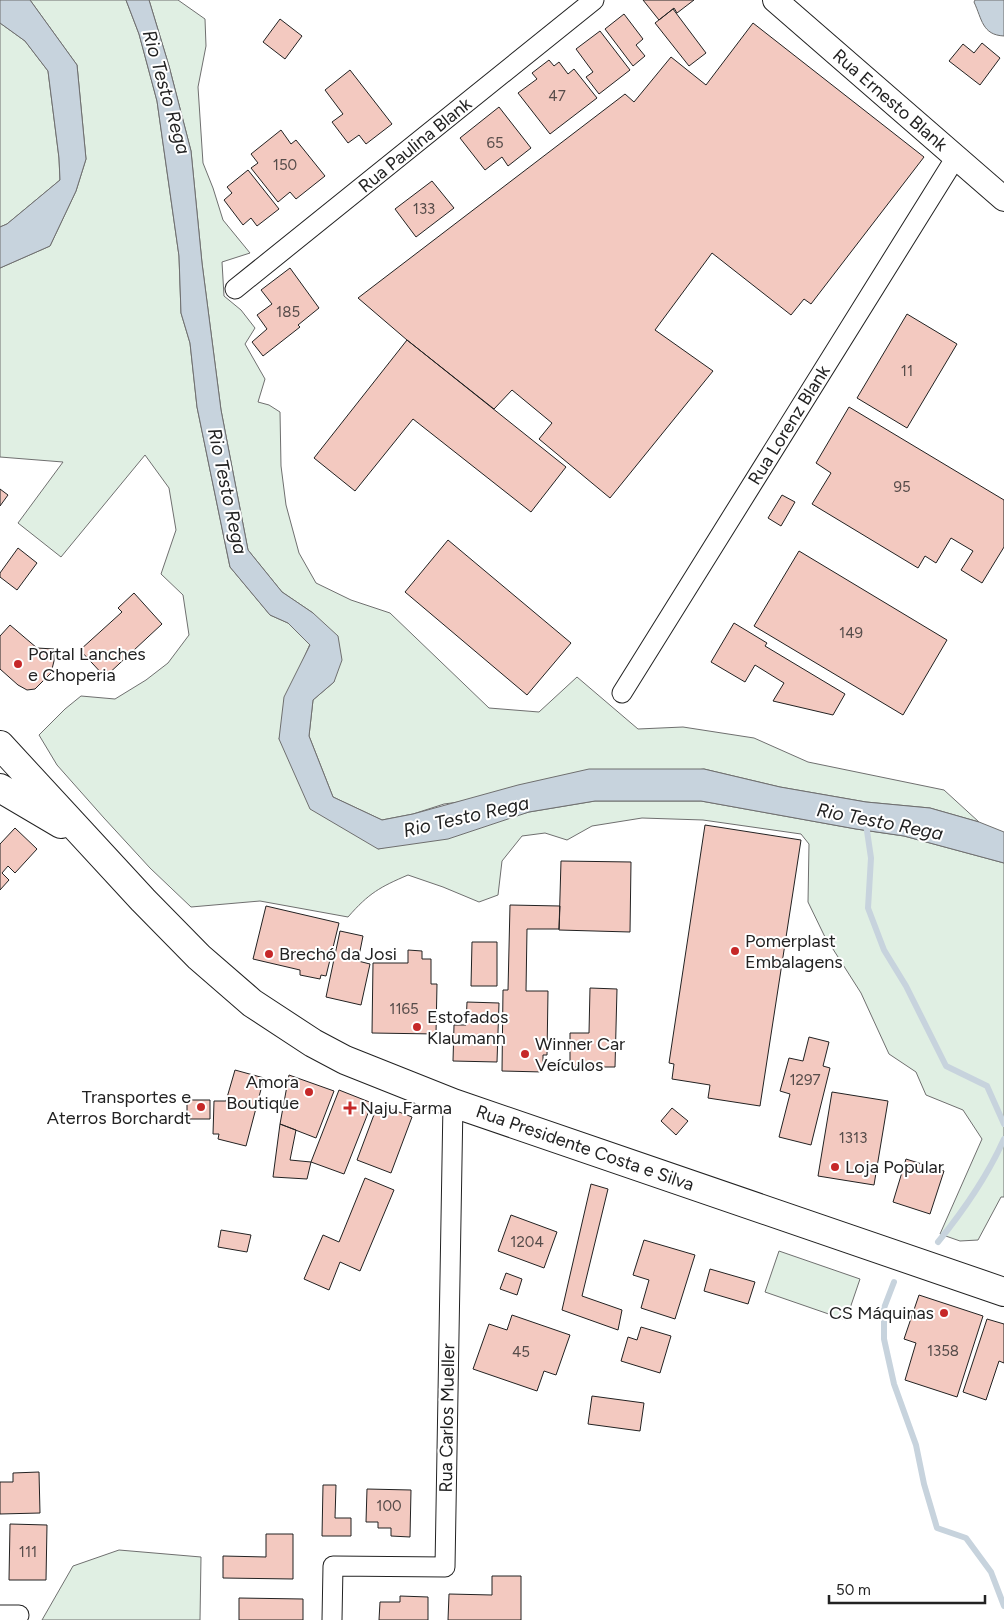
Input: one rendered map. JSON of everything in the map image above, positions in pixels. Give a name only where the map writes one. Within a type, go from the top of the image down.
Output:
[{"type":"main road","name":"Rua Presidente Costa e Silva","points":[[0,745],[143,900],[199,957],[252,1003],[313,1043],[345,1060],[453,1103],[1004,1292]]},
{"type":"main road","name":"Rua Presidente Costa e Silva","points":[[0,788],[90,842]]},
{"type":"street","name":"Rua Paulina Blank","points":[[235,289],[594,0]]},
{"type":"street","name":"Rua Ernesto Blank","points":[[775,0],[1004,199]]},
{"type":"street","name":"Rua Lorenz Blank","points":[[622,693],[956,157]]},
{"type":"street","name":"Rua Carlos Mueller","points":[[332,1620],[333,1566],[445,1567],[453,1103]]},
{"type":"green space","points":[[30,0],[126,0],[139,34],[157,101],[179,256],[181,313],[190,343],[197,407],[230,567],[270,615],[288,623],[310,644],[300,667],[279,739],[378,849],[529,812],[595,801],[701,801],[904,836],[1004,863],[1004,1197],[1001,1197],[978,1240],[960,1241],[940,1234],[982,1139],[963,1110],[926,1095],[916,1072],[889,1054],[861,993],[824,935],[808,902],[809,844],[801,834],[703,820],[642,818],[592,826],[567,840],[545,833],[522,836],[502,861],[498,895],[479,902],[408,875],[375,892],[348,917],[260,901],[191,907],[150,868],[57,765],[39,735],[65,709],[81,696],[115,699],[146,680],[168,663],[189,635],[183,595],[161,574],[176,530],[169,488],[145,455],[61,557],[18,523],[63,462],[0,457],[0,268],[50,246],[76,191],[86,159],[77,65]]},
{"type":"green space","points":[[149,0],[178,0],[205,19],[206,46],[198,87],[203,163],[223,220],[250,253],[222,262],[224,296],[241,310],[255,328],[245,344],[265,379],[258,402],[269,405],[280,412],[281,466],[286,505],[299,553],[316,583],[351,600],[390,613],[489,708],[539,712],[577,677],[638,729],[683,727],[754,738],[808,762],[944,790],[979,822],[930,808],[866,802],[780,787],[704,769],[444,804],[413,814],[382,820],[333,797],[309,736],[313,700],[334,682],[313,613],[282,592],[248,550],[221,410],[202,263],[191,151],[169,66]]},
{"type":"green space","points":[[0,23],[25,41],[48,71],[60,180],[7,224],[0,227]]},
{"type":"green space","points":[[779,1251],[860,1279],[846,1320],[765,1292]]},
{"type":"green space","points":[[119,1550],[201,1557],[200,1620],[42,1620],[73,1566]]},
{"type":"water","points":[[0,0],[30,0],[77,65],[86,159],[76,191],[50,246],[0,268],[0,227],[7,224],[60,180],[48,71],[25,41],[0,23]]},
{"type":"water","name":"Rio Testo Rega","points":[[126,0],[149,0],[169,66],[191,151],[202,263],[221,410],[248,550],[282,592],[313,613],[338,636],[342,660],[334,682],[313,700],[309,736],[333,797],[382,820],[413,814],[518,785],[589,769],[704,769],[780,787],[866,802],[930,808],[979,822],[1004,832],[1004,863],[904,836],[701,801],[595,801],[529,812],[448,839],[378,849],[310,809],[279,739],[284,697],[310,645],[288,623],[270,615],[230,567],[197,407],[190,343],[181,313],[179,256],[157,101],[139,34]]},
{"type":"water","points":[[975,0],[1004,0],[1004,36],[991,33],[987,29],[981,20],[974,2]]},
{"type":"building","points":[[643,0],[694,0],[677,13],[674,8],[659,20]]},
{"type":"building","points":[[673,9],[706,53],[689,66],[655,23]]},
{"type":"building","points":[[624,14],[643,39],[636,45],[645,56],[633,66],[605,29]]},
{"type":"building","points":[[280,19],[302,36],[285,59],[263,42]]},
{"type":"building","points":[[753,23],[924,157],[811,304],[804,299],[791,315],[712,253],[655,330],[713,371],[610,498],[539,439],[552,423],[512,390],[494,409],[407,340],[358,298],[625,94],[634,102],[671,57],[706,85]]},
{"type":"building","points":[[600,31],[630,70],[599,94],[586,77],[593,72],[576,49]]},
{"type":"building","points":[[982,43],[1000,58],[980,85],[949,61],[963,44],[974,53]]},
{"type":"building","points":[[549,60],[554,66],[559,62],[568,74],[574,69],[597,98],[550,134],[518,93],[537,79],[532,73]]},
{"type":"building","points":[[350,70],[392,124],[366,144],[359,135],[348,143],[332,122],[343,114],[325,90]]},
{"type":"building","points":[[499,107],[531,148],[508,166],[502,157],[485,170],[460,138]]},
{"type":"building","points":[[281,130],[291,144],[296,140],[325,176],[296,199],[290,192],[278,202],[251,168],[258,163],[251,154]]},
{"type":"building","points":[[248,170],[279,209],[257,226],[251,218],[243,225],[224,200],[232,193],[227,187]]},
{"type":"building","points":[[432,181],[454,208],[416,237],[395,209]]},
{"type":"building","points":[[290,268],[319,308],[298,325],[300,327],[263,356],[252,342],[267,329],[257,315],[272,304],[261,290]]},
{"type":"building","points":[[907,314],[957,344],[907,428],[857,398]]},
{"type":"building","points":[[407,340],[566,467],[531,512],[413,419],[355,491],[314,458]]},
{"type":"building","points":[[849,407],[1004,500],[1004,547],[982,583],[961,570],[973,551],[951,538],[936,563],[925,556],[918,568],[812,504],[831,473],[816,463]]},
{"type":"building","points":[[0,489],[8,495],[0,506]]},
{"type":"building","points":[[782,495],[795,502],[781,526],[768,518]]},
{"type":"building","points":[[448,540],[571,643],[527,695],[405,592]]},
{"type":"building","points":[[18,548],[37,563],[17,590],[0,577],[0,573]]},
{"type":"building","points":[[799,551],[947,640],[903,715],[754,626]]},
{"type":"building","points":[[134,593],[162,624],[105,677],[80,650],[122,612],[118,608]]},
{"type":"building","points":[[734,623],[767,643],[765,646],[845,694],[833,715],[773,701],[784,683],[755,665],[745,682],[711,662]]},
{"type":"building","points":[[10,625],[37,648],[54,649],[51,673],[35,689],[27,690],[18,685],[0,669],[0,636]]},
{"type":"building","name":"Pomerplast Embalagens","points":[[705,825],[801,840],[760,1106],[708,1098],[710,1085],[672,1079],[674,1064],[669,1063]]},
{"type":"building","points":[[15,828],[37,849],[15,873],[8,866],[2,873],[9,880],[0,890],[0,844]]},
{"type":"building","points":[[561,861],[631,862],[630,932],[559,930]]},
{"type":"building","points":[[510,905],[560,906],[559,929],[527,929],[526,991],[548,991],[547,1055],[543,1055],[543,1072],[502,1071],[503,990],[508,990]]},
{"type":"building","points":[[266,906],[339,923],[326,976],[321,975],[320,979],[300,975],[300,970],[253,959]]},
{"type":"building","points":[[340,931],[363,936],[358,961],[370,964],[361,1005],[326,997]]},
{"type":"building","points":[[472,942],[497,942],[497,986],[471,986]]},
{"type":"building","points":[[408,950],[422,951],[422,959],[431,959],[431,984],[437,984],[436,1034],[372,1033],[373,963],[408,963]]},
{"type":"building","points":[[590,988],[617,989],[615,1067],[570,1067],[570,1033],[589,1033]]},
{"type":"building","points":[[467,1002],[499,1003],[497,1062],[453,1061],[454,1025],[466,1025]]},
{"type":"building","points":[[809,1037],[829,1042],[823,1066],[830,1068],[811,1145],[779,1137],[790,1094],[780,1091],[789,1058],[803,1061]]},
{"type":"building","points":[[235,1070],[264,1078],[246,1146],[218,1139],[219,1134],[213,1134],[214,1101],[226,1101]]},
{"type":"building","points":[[289,1075],[334,1091],[316,1138],[280,1124]]},
{"type":"building","points":[[339,1090],[372,1103],[344,1174],[311,1162]]},
{"type":"building","points":[[832,1092],[888,1101],[874,1185],[818,1176]]},
{"type":"building","points":[[187,1100],[210,1100],[210,1119],[187,1119]]},
{"type":"building","points":[[378,1104],[412,1117],[391,1173],[357,1160]]},
{"type":"building","points":[[672,1108],[688,1121],[676,1135],[661,1121]]},
{"type":"building","points":[[280,1124],[296,1130],[290,1160],[311,1162],[307,1179],[273,1177]]},
{"type":"building","points":[[906,1159],[944,1171],[930,1214],[893,1202]]},
{"type":"building","points":[[365,1178],[394,1190],[360,1271],[340,1262],[329,1290],[304,1279],[323,1235],[339,1242]]},
{"type":"building","points":[[591,1184],[608,1189],[582,1296],[622,1310],[618,1330],[562,1310]]},
{"type":"building","points":[[511,1215],[557,1232],[544,1268],[498,1251]]},
{"type":"building","points":[[221,1230],[251,1235],[247,1252],[218,1247]]},
{"type":"building","points":[[644,1240],[695,1255],[675,1319],[641,1308],[649,1280],[633,1275]]},
{"type":"building","points":[[710,1269],[755,1282],[748,1304],[704,1291]]},
{"type":"building","points":[[506,1273],[522,1279],[517,1295],[500,1289]]},
{"type":"building","points":[[919,1295],[983,1316],[957,1397],[905,1380],[916,1343],[904,1339]]},
{"type":"building","points":[[512,1315],[570,1335],[556,1375],[544,1371],[537,1391],[473,1369],[489,1324],[507,1330]]},
{"type":"building","points":[[987,1319],[1004,1324],[1004,1363],[999,1361],[986,1400],[963,1392]]},
{"type":"building","points":[[641,1327],[671,1336],[660,1373],[621,1361],[628,1337],[637,1340]]},
{"type":"building","points":[[592,1396],[644,1403],[640,1431],[588,1424]]},
{"type":"building","points":[[39,1472],[40,1513],[0,1514],[0,1482],[13,1482],[13,1473]]},
{"type":"building","points":[[323,1485],[336,1485],[335,1518],[351,1518],[351,1536],[322,1536]]},
{"type":"building","points":[[367,1489],[411,1490],[410,1537],[391,1536],[391,1528],[378,1528],[378,1522],[366,1522]]},
{"type":"building","points":[[10,1524],[47,1525],[46,1580],[9,1580]]},
{"type":"building","points":[[266,1534],[293,1534],[293,1579],[223,1578],[223,1556],[266,1557]]},
{"type":"building","points":[[492,1576],[521,1576],[521,1620],[448,1620],[449,1594],[492,1595]]},
{"type":"building","points":[[400,1596],[428,1597],[428,1620],[379,1620],[380,1602],[400,1602]]},
{"type":"building","points":[[239,1598],[303,1599],[303,1620],[239,1620]]},
{"type":"waterway","name":"Rio Testo Rega","points":[[866,824],[871,858],[868,908],[884,950],[906,986],[946,1066],[987,1086],[1004,1124]]},
{"type":"waterway","points":[[938,1242],[974,1193],[1004,1139]]},
{"type":"waterway","points":[[894,1282],[884,1308],[884,1339],[894,1384],[916,1445],[924,1484],[937,1528],[966,1538],[991,1572],[1004,1606]]},
{"type":"place","name":"Portal Lanches e Choperia","points":[[18,664]]},
{"type":"place","name":"Pomerplast Embalagens","points":[[735,951]]},
{"type":"place","name":"Brechó da Josi","points":[[269,954]]},
{"type":"place","name":"Estofados Klaumann","points":[[417,1027]]},
{"type":"place","name":"Winner Car Veículos","points":[[525,1054]]},
{"type":"place","name":"Amora Boutique","points":[[309,1092]]},
{"type":"place","name":"Transportes e Aterros Borchardt","points":[[201,1107]]},
{"type":"place","name":"Naju Farma","points":[[350,1108]]},
{"type":"place","name":"Loja Popular","points":[[835,1167]]},
{"type":"place","name":"CS Máquinas","points":[[944,1313]]}]
